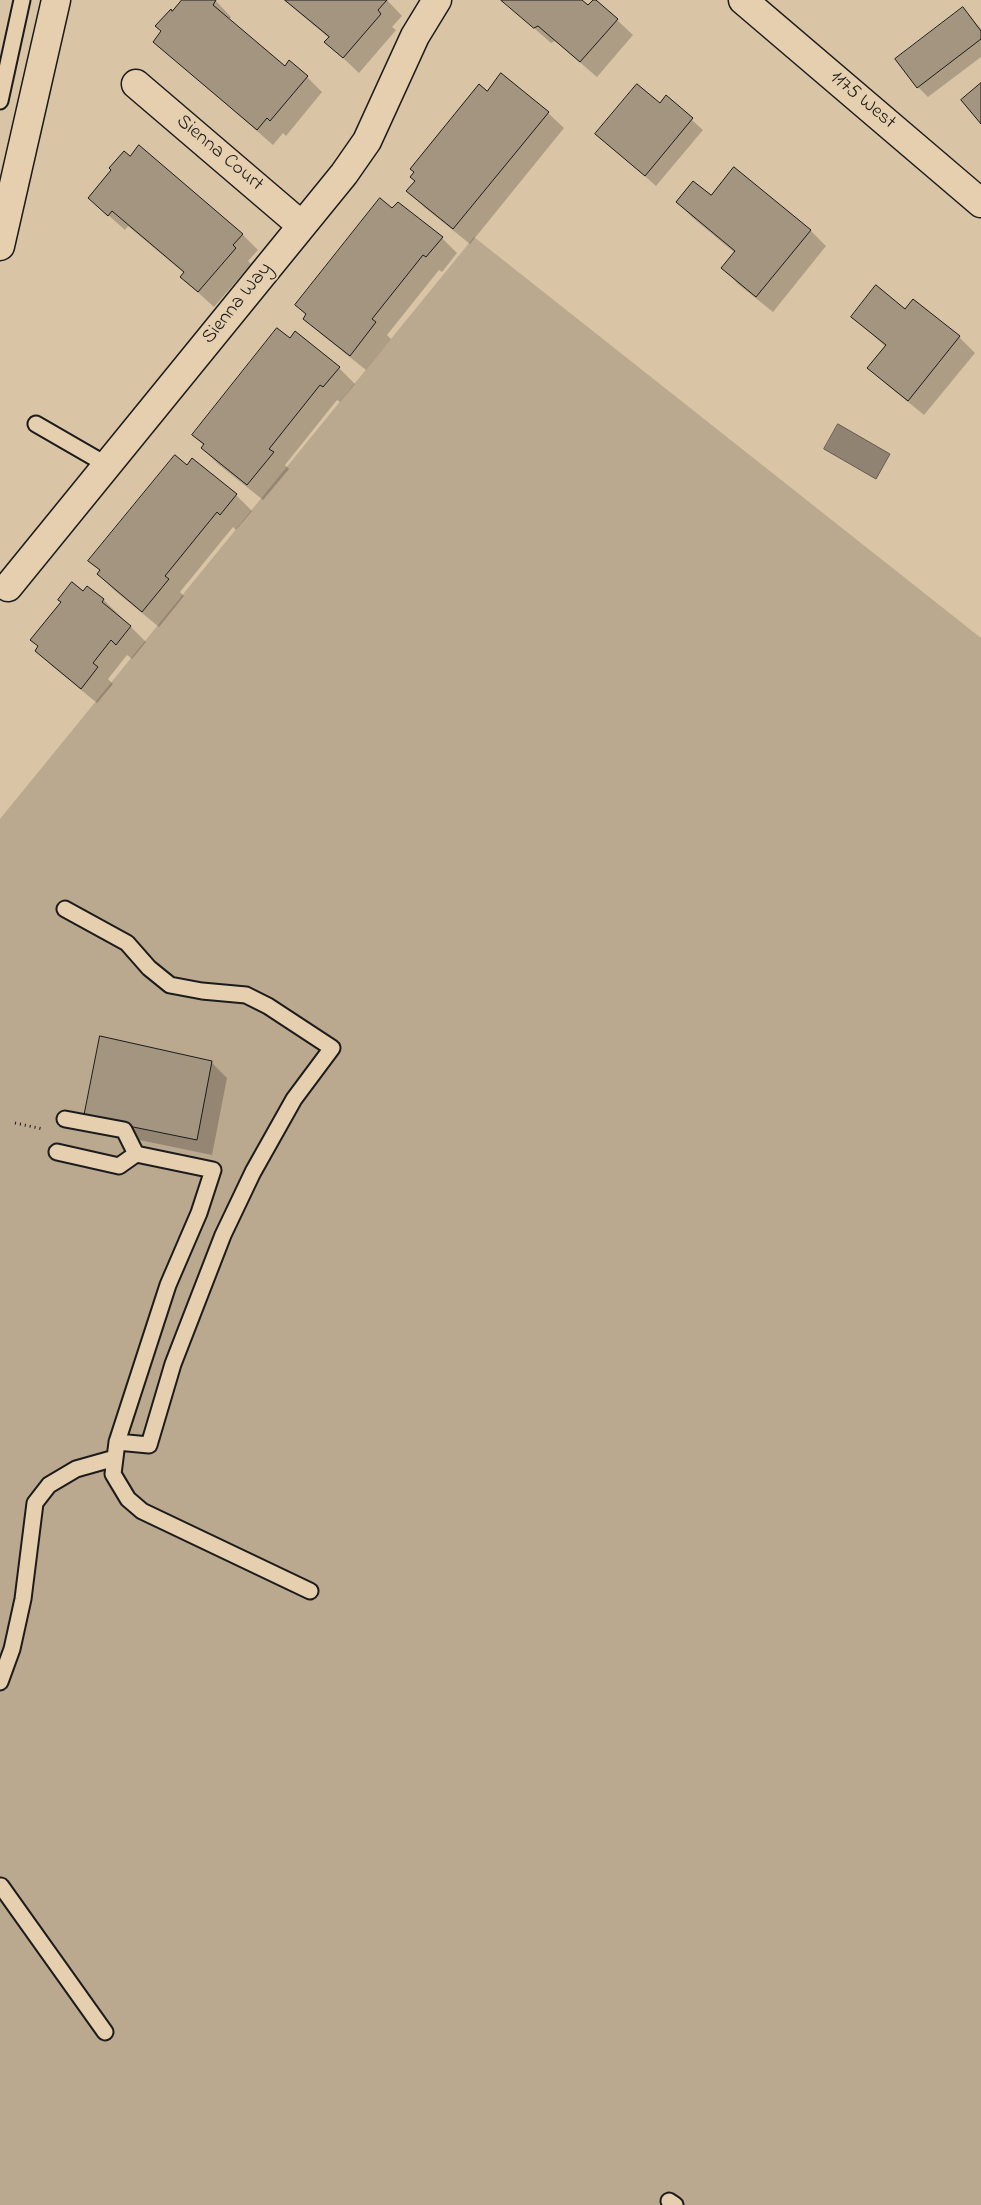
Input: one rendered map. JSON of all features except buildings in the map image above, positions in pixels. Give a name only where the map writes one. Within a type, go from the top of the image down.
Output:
[{"type":"street","points":[[0,246],[56,0]]},
{"type":"street","name":"Sienna Way","points":[[8,587],[344,174],[367,141],[416,36],[437,0]]},
{"type":"street","name":"1175 West","points":[[743,0],[981,203]]},
{"type":"street","name":"Sienna Court","points":[[136,84],[301,225]]},
{"type":"lane","points":[[0,101],[22,0]]},
{"type":"lane","points":[[36,424],[107,464]]},
{"type":"lane","points":[[65,909],[127,943],[149,968],[170,985],[202,991],[246,995],[268,1006],[332,1048],[294,1099],[254,1172],[224,1235],[173,1364],[149,1445],[117,1442]]},
{"type":"lane","points":[[65,1119],[124,1130],[136,1154]]},
{"type":"lane","points":[[57,1152],[119,1166],[136,1154],[213,1170],[199,1213],[168,1285],[117,1442],[113,1474],[128,1499],[142,1511],[310,1591]]},
{"type":"lane","points":[[0,1682],[12,1649],[23,1599],[35,1503],[49,1485],[76,1469],[115,1458]]},
{"type":"lane","points":[[1,1886],[104,2032]]},
{"type":"path","points":[[15,1123],[52,1131]]},
{"type":"shaded area","points":[[474,237],[981,638],[981,2205],[0,2205],[0,819]]},
{"type":"shaded area","points":[[838,424],[890,454],[876,479],[824,449]]}]
